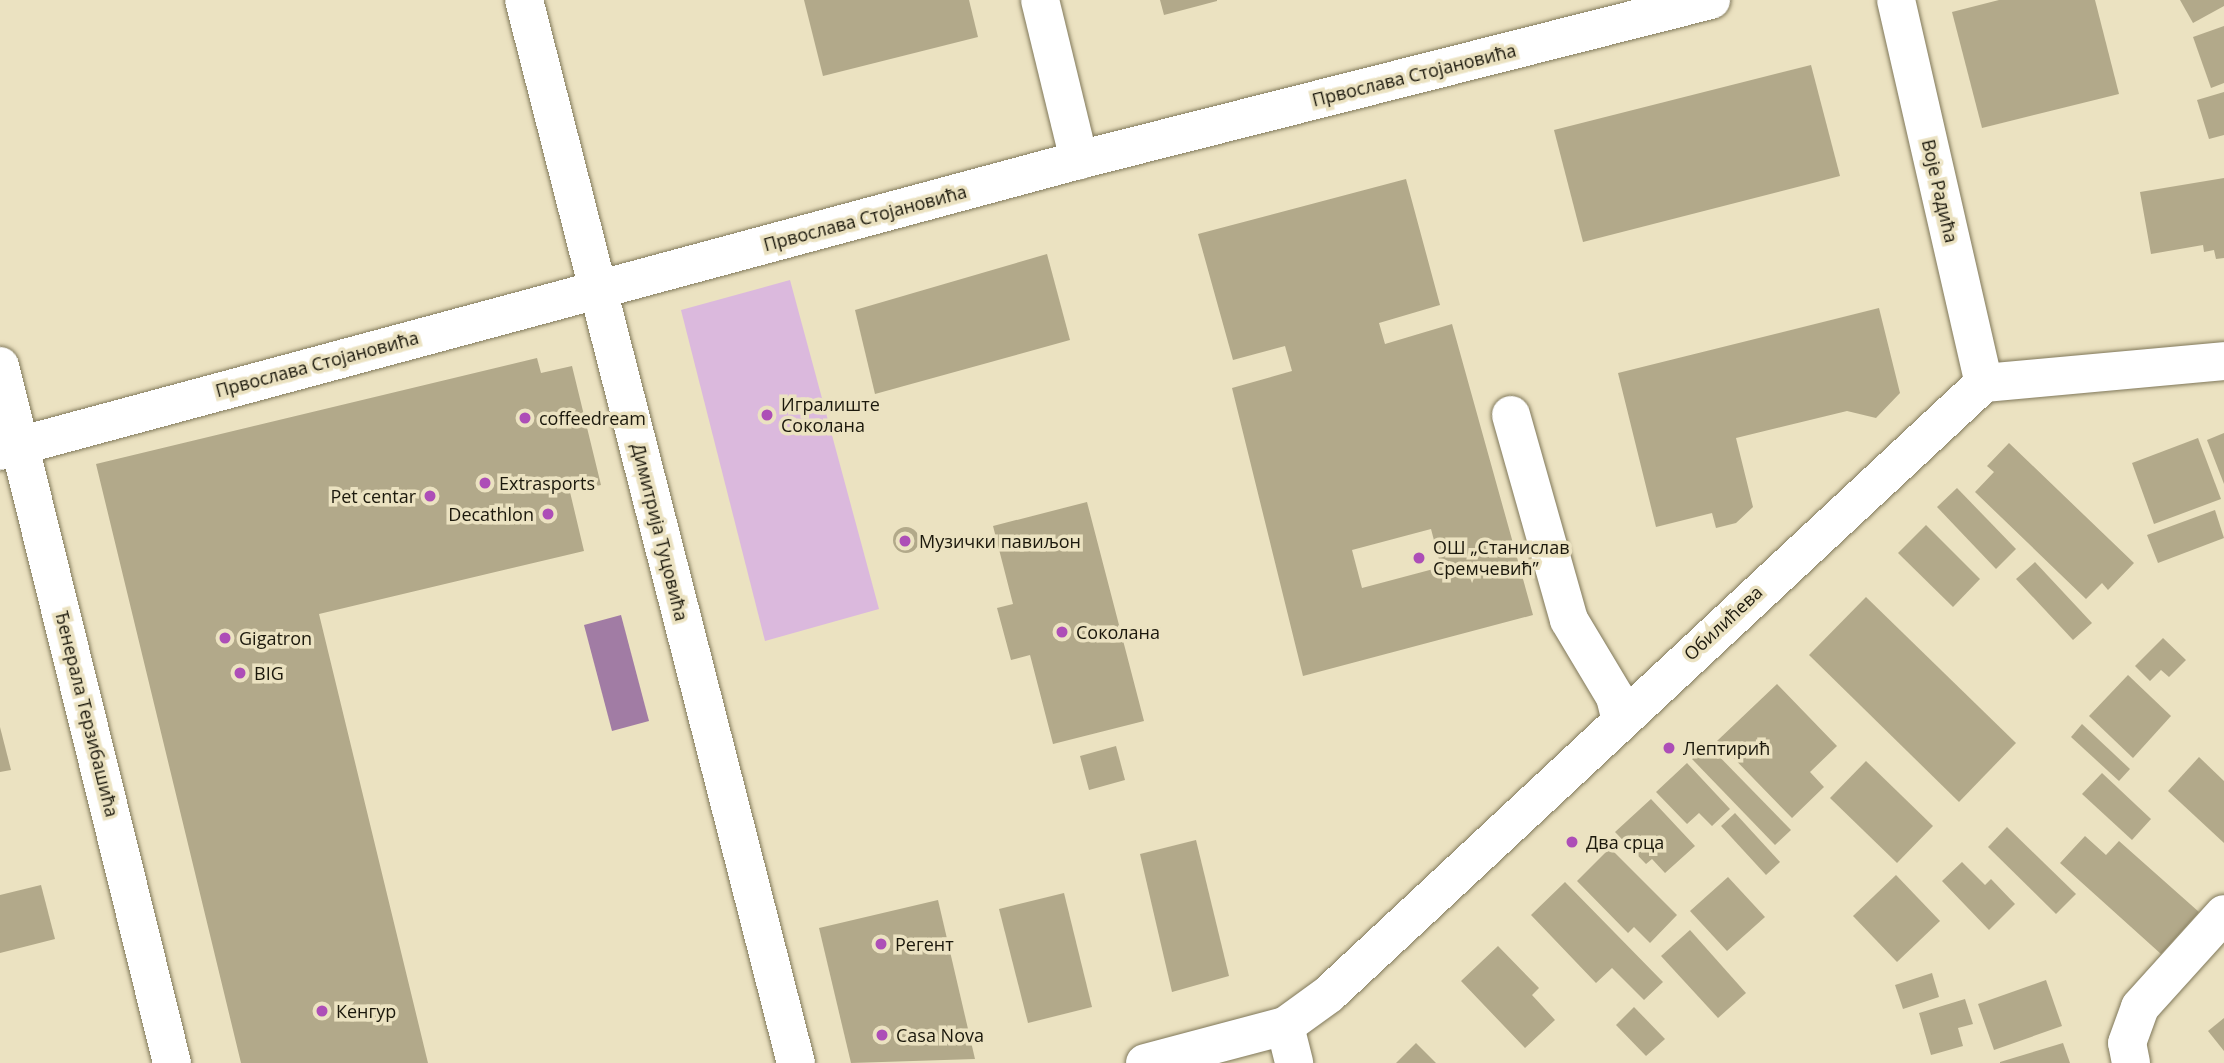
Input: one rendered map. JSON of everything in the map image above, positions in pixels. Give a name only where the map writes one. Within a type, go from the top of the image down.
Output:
[{"type":"street","name":"Димитрија Туцовића","points":[[524,0],[796,1063]]},
{"type":"street","points":[[1040,0],[1079,160]]},
{"type":"street","name":"Првослава Стојановића","points":[[10,447],[1079,160],[1711,0]]},
{"type":"street","name":"Воје Радића","points":[[1896,0],[1984,383]]},
{"type":"street","points":[[1984,383],[2224,361]]},
{"type":"street","name":"Ђенерала Терзибашића","points":[[0,366],[10,447],[172,1063]]},
{"type":"street","name":"Обилићева","points":[[1285,1026],[1329,994],[1984,383]]},
{"type":"street","points":[[1511,415],[1569,620],[1615,697],[1621,721]]},
{"type":"street","points":[[2132,1063],[2127,1044],[2140,1007],[2224,914]]},
{"type":"street","points":[[1145,1063],[1285,1026],[1294,1063]]},
{"type":"shaded area","name":"Игралиште Соколана","points":[[790,280],[879,609],[765,641],[681,310]]},
{"type":"shaded area","points":[[621,615],[649,721],[612,731],[584,625]]},
{"type":"building","points":[[804,0],[969,0],[978,37],[823,76]]},
{"type":"building","points":[[1160,0],[1217,0],[1217,1],[1164,15]]},
{"type":"building","points":[[1999,0],[2095,0],[2119,94],[1982,128],[1952,12]]},
{"type":"building","points":[[2180,0],[2224,0],[2224,6],[2193,23]]},
{"type":"building","points":[[2224,26],[2224,83],[2211,88],[2193,37]]},
{"type":"building","points":[[1811,65],[1840,176],[1583,242],[1554,130]]},
{"type":"building","points":[[2224,92],[2224,135],[2209,139],[2197,100]]},
{"type":"building","points":[[2224,178],[2224,258],[2216,259],[2214,250],[2204,252],[2203,245],[2151,254],[2140,192]]},
{"type":"building","points":[[1406,179],[1440,305],[1379,323],[1385,344],[1452,324],[1533,615],[1303,676],[1232,388],[1292,371],[1285,346],[1233,360],[1198,234]],"holes":[[[1431,529],[1441,567],[1362,588],[1352,550]]]},
{"type":"building","points":[[1047,254],[1070,340],[875,394],[855,310]]},
{"type":"building","points":[[1879,308],[1900,393],[1876,418],[1847,411],[1736,438],[1753,507],[1736,523],[1716,528],[1712,513],[1656,527],[1618,373]]},
{"type":"building","name":"BIG","points":[[537,358],[541,373],[572,366],[601,485],[570,492],[584,551],[319,614],[428,1063],[241,1063],[96,464]]},
{"type":"building","points":[[2224,433],[2224,484],[2207,440]]},
{"type":"building","points":[[2198,438],[2221,499],[2154,524],[2132,463]]},
{"type":"building","points":[[2009,443],[2134,563],[2108,590],[2102,583],[2086,599],[1975,492],[1994,472],[1987,466]]},
{"type":"building","points":[[1957,488],[2016,549],[1996,569],[1937,507]]},
{"type":"building","name":"Соколана","points":[[1087,502],[1144,721],[1053,744],[1030,655],[1011,660],[997,608],[1013,604],[993,526]]},
{"type":"building","points":[[2215,510],[2224,538],[2158,563],[2147,535]]},
{"type":"building","points":[[1926,525],[1980,579],[1953,607],[1898,553]]},
{"type":"building","name":"Музички павиљон","points":[[906,527],[915,531],[919,540],[915,549],[906,553],[897,549],[893,540],[897,531]]},
{"type":"building","points":[[2035,562],[2092,623],[2073,640],[2016,579]]},
{"type":"building","points":[[1866,597],[2016,743],[1959,802],[1809,655]]},
{"type":"building","points":[[2163,638],[2186,660],[2169,677],[2161,670],[2150,681],[2135,666]]},
{"type":"building","points":[[2128,675],[2171,716],[2133,758],[2089,716]]},
{"type":"building","points":[[1777,684],[1837,746],[1810,772],[1824,787],[1792,818],[1717,741]]},
{"type":"building","points":[[2082,724],[2130,769],[2119,781],[2071,737]]},
{"type":"building","points":[[0,727],[11,770],[0,772]]},
{"type":"building","points":[[1707,744],[1791,830],[1775,845],[1692,759]]},
{"type":"building","points":[[1116,746],[1125,780],[1089,790],[1080,756]]},
{"type":"building","points":[[2199,757],[2224,781],[2224,843],[2168,791]]},
{"type":"building","points":[[1866,761],[1933,826],[1897,863],[1830,798]]},
{"type":"building","points":[[1687,763],[1730,809],[1712,826],[1699,813],[1687,824],[1656,792]]},
{"type":"building","points":[[2102,773],[2151,819],[2132,840],[2082,794]]},
{"type":"building","points":[[1651,799],[1695,846],[1665,873],[1652,859],[1646,864],[1615,832]]},
{"type":"building","points":[[1735,813],[1780,862],[1766,875],[1721,826]]},
{"type":"building","points":[[2007,827],[2076,894],[2056,914],[1988,847]]},
{"type":"building","points":[[2085,836],[2106,855],[2119,841],[2199,912],[2161,954],[2060,863]]},
{"type":"building","points":[[1196,840],[1229,976],[1172,992],[1140,854]]},
{"type":"building","points":[[1610,848],[1677,915],[1650,943],[1634,927],[1628,933],[1577,881]]},
{"type":"building","points":[[1962,862],[1985,885],[1991,879],[2015,904],[1989,930],[1942,881]]},
{"type":"building","points":[[1896,875],[1940,921],[1897,962],[1853,916]]},
{"type":"building","points":[[1728,877],[1765,917],[1727,951],[1690,911]]},
{"type":"building","points":[[1565,882],[1663,982],[1644,1000],[1612,968],[1596,983],[1531,915]]},
{"type":"building","points":[[41,885],[55,939],[0,953],[0,895]]},
{"type":"building","points":[[1064,893],[1092,1007],[1028,1023],[999,909]]},
{"type":"building","points":[[938,900],[975,1059],[851,1063],[819,928]]},
{"type":"building","points":[[1690,930],[1746,993],[1718,1018],[1661,956]]},
{"type":"building","points":[[1498,946],[1539,988],[1532,995],[1555,1020],[1525,1048],[1461,981]]},
{"type":"building","points":[[1932,973],[1939,997],[1903,1009],[1895,985]]},
{"type":"building","points":[[2046,980],[2062,1026],[1994,1050],[1978,1004]]},
{"type":"building","points":[[1965,999],[1973,1024],[1958,1028],[1963,1046],[1931,1055],[1919,1013]]},
{"type":"building","points":[[1634,1007],[1665,1039],[1646,1056],[1616,1025]]},
{"type":"building","points":[[2224,1018],[2224,1051],[2208,1031]]},
{"type":"building","points":[[1416,1043],[1436,1063],[1396,1063]]},
{"type":"building","points":[[2063,1043],[2070,1063],[2000,1063],[2000,1062]]},
{"type":"place","name":"Игралиште Соколана","points":[[767,415]]},
{"type":"place","name":"coffeedream","points":[[525,418]]},
{"type":"place","name":"Extrasports","points":[[485,483]]},
{"type":"place","name":"Pet centar","points":[[430,496]]},
{"type":"place","name":"Decathlon","points":[[548,514]]},
{"type":"place","name":"Музички павиљон","points":[[905,541]]},
{"type":"place","name":"ОШ „Станислав Сремчевић”","points":[[1419,558]]},
{"type":"place","name":"Соколана","points":[[1062,632]]},
{"type":"place","name":"Gigatron","points":[[225,638]]},
{"type":"place","name":"BIG","points":[[240,673]]},
{"type":"place","name":"Лептирић","points":[[1669,748]]},
{"type":"place","name":"Два срца","points":[[1572,842]]},
{"type":"place","name":"Регент","points":[[881,944]]},
{"type":"place","name":"Кенгур","points":[[322,1011]]},
{"type":"place","name":"Casa Nova","points":[[882,1035]]}]
